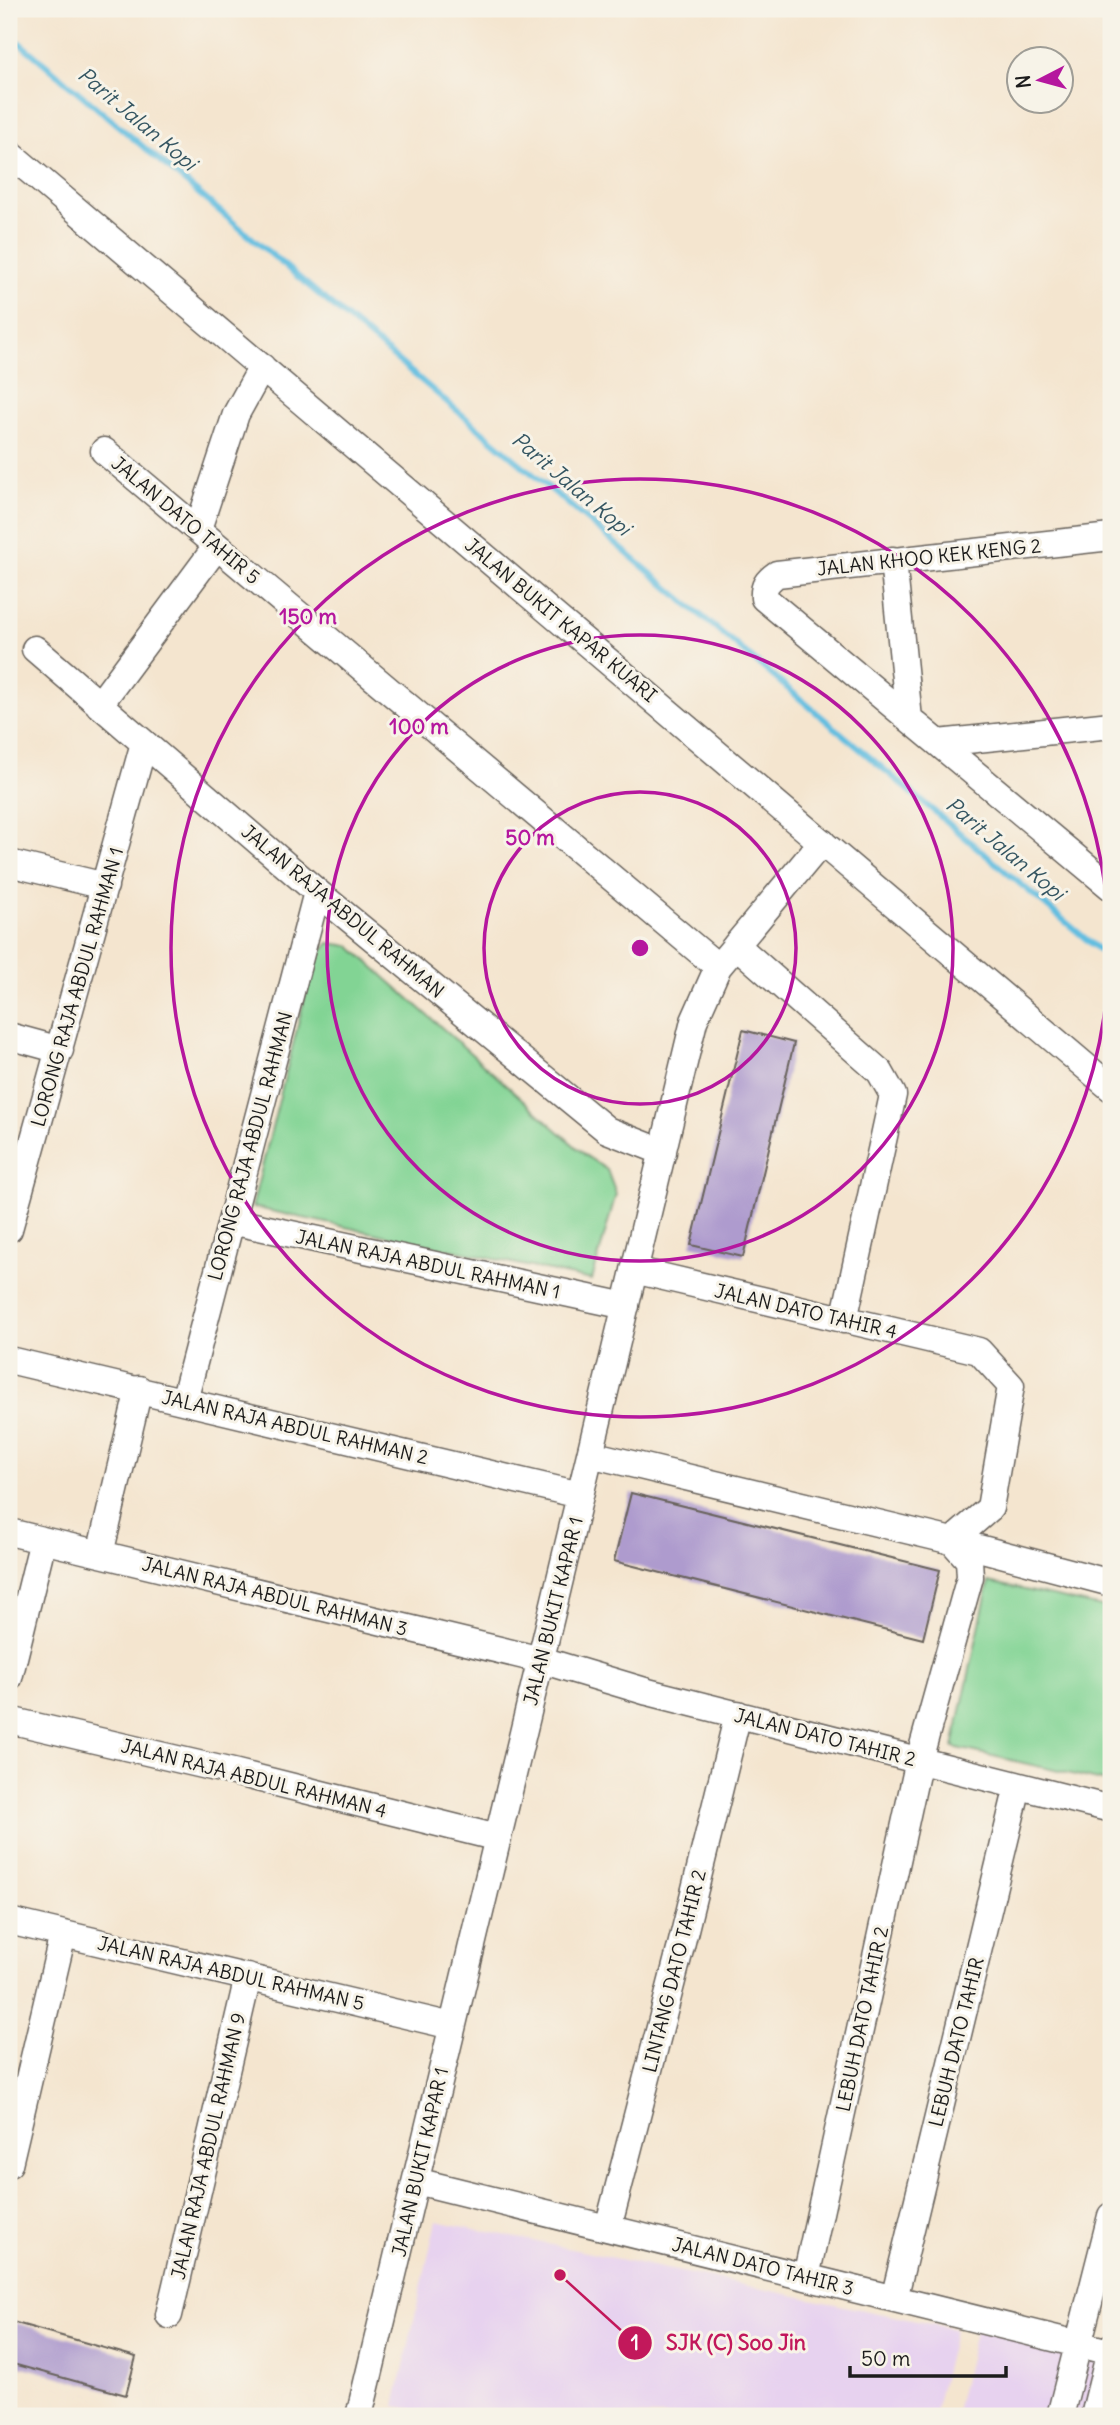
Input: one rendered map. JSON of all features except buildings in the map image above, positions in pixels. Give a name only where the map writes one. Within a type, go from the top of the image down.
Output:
[{"type":"street","name":"JALAN BUKIT KAPAR KUARI","points":[[9,153],[1111,1088]]},
{"type":"street","points":[[99,705],[207,538],[236,414],[262,367]]},
{"type":"street","name":"JALAN DATO TAHIR 5","points":[[104,451],[718,967]]},
{"type":"street","name":"JALAN KHOO KEK KENG 2","points":[[909,719],[764,598],[764,589],[769,579],[777,574],[1111,537]]},
{"type":"street","points":[[893,560],[909,719],[1111,887]]},
{"type":"street","name":"JALAN RAJA ABDUL RAHMAN","points":[[35,649],[317,891],[607,1130],[663,1153]]},
{"type":"street","points":[[938,743],[1111,725]]},
{"type":"street","name":"LORONG RAJA ABDUL RAHMAN 1","points":[[10,1222],[144,744]]},
{"type":"street","name":"JALAN BUKIT KAPAR 1","points":[[359,2416],[694,1021],[718,967],[822,842]]},
{"type":"street","points":[[9,863],[105,886]]},
{"type":"street","name":"LORONG RAJA ABDUL RAHMAN","points":[[184,1401],[317,891]]},
{"type":"street","points":[[736,945],[880,1072],[893,1095],[845,1320]]},
{"type":"street","points":[[9,1036],[60,1050]]},
{"type":"street","name":"JALAN RAJA ABDUL RAHMAN 1","points":[[231,1221],[626,1306]]},
{"type":"street","name":"JALAN DATO TAHIR 4","points":[[634,1270],[979,1351],[1011,1386],[989,1508],[952,1541]]},
{"type":"street","name":"JALAN RAJA ABDUL RAHMAN 2","points":[[9,1360],[580,1495]]},
{"type":"street","points":[[100,1554],[139,1389]]},
{"type":"street","points":[[590,1454],[952,1541],[1111,1583]]},
{"type":"street","name":"JALAN RAJA ABDUL RAHMAN 3","points":[[9,1532],[541,1660]]},
{"type":"street","points":[[9,1678],[43,1540]]},
{"type":"street","name":"LEBUH DATO TAHIR 2","points":[[806,2277],[919,1760],[970,1577],[968,1560],[952,1541]]},
{"type":"street","name":"JALAN DATO TAHIR 2","points":[[541,1660],[648,1692],[1111,1809]]},
{"type":"street","name":"LINTANG DATO TAHIR 2","points":[[608,2228],[738,1714]]},
{"type":"street","name":"JALAN RAJA ABDUL RAHMAN 4","points":[[9,1720],[246,1775],[498,1838]]},
{"type":"street","name":"LEBUH DATO TAHIR","points":[[894,2299],[1018,1786]]},
{"type":"street","name":"JALAN RAJA ABDUL RAHMAN 5","points":[[9,1920],[452,2026]]},
{"type":"street","points":[[9,2165],[63,1934]]},
{"type":"street","name":"JALAN RAJA ABDUL RAHMAN 9","points":[[169,2315],[248,1978]]},
{"type":"street","name":"JALAN DATO TAHIR 3","points":[[416,2180],[1079,2345],[1111,2349]]},
{"type":"street","points":[[1060,2416],[1111,2216]]},
{"type":"street","points":[[1094,2416],[1111,2349]]},
{"type":"shaded area","points":[[436,2221],[955,2329],[934,2416],[446,2416],[395,2406]]},
{"type":"shaded area","points":[[976,2329],[1111,2359],[1111,2416],[955,2416]]},
{"type":"green space","points":[[329,943],[350,946],[585,1155],[607,1170],[616,1194],[592,1280],[252,1207],[315,957]]},
{"type":"green space","points":[[989,1582],[1111,1609],[1111,1783],[953,1747]]},
{"type":"waterway","name":"Parit Jalan Kopi","points":[[9,34],[1111,960]]},
{"type":"place","name":"SJK (C) Soo Jin","points":[[560,2275]]}]
